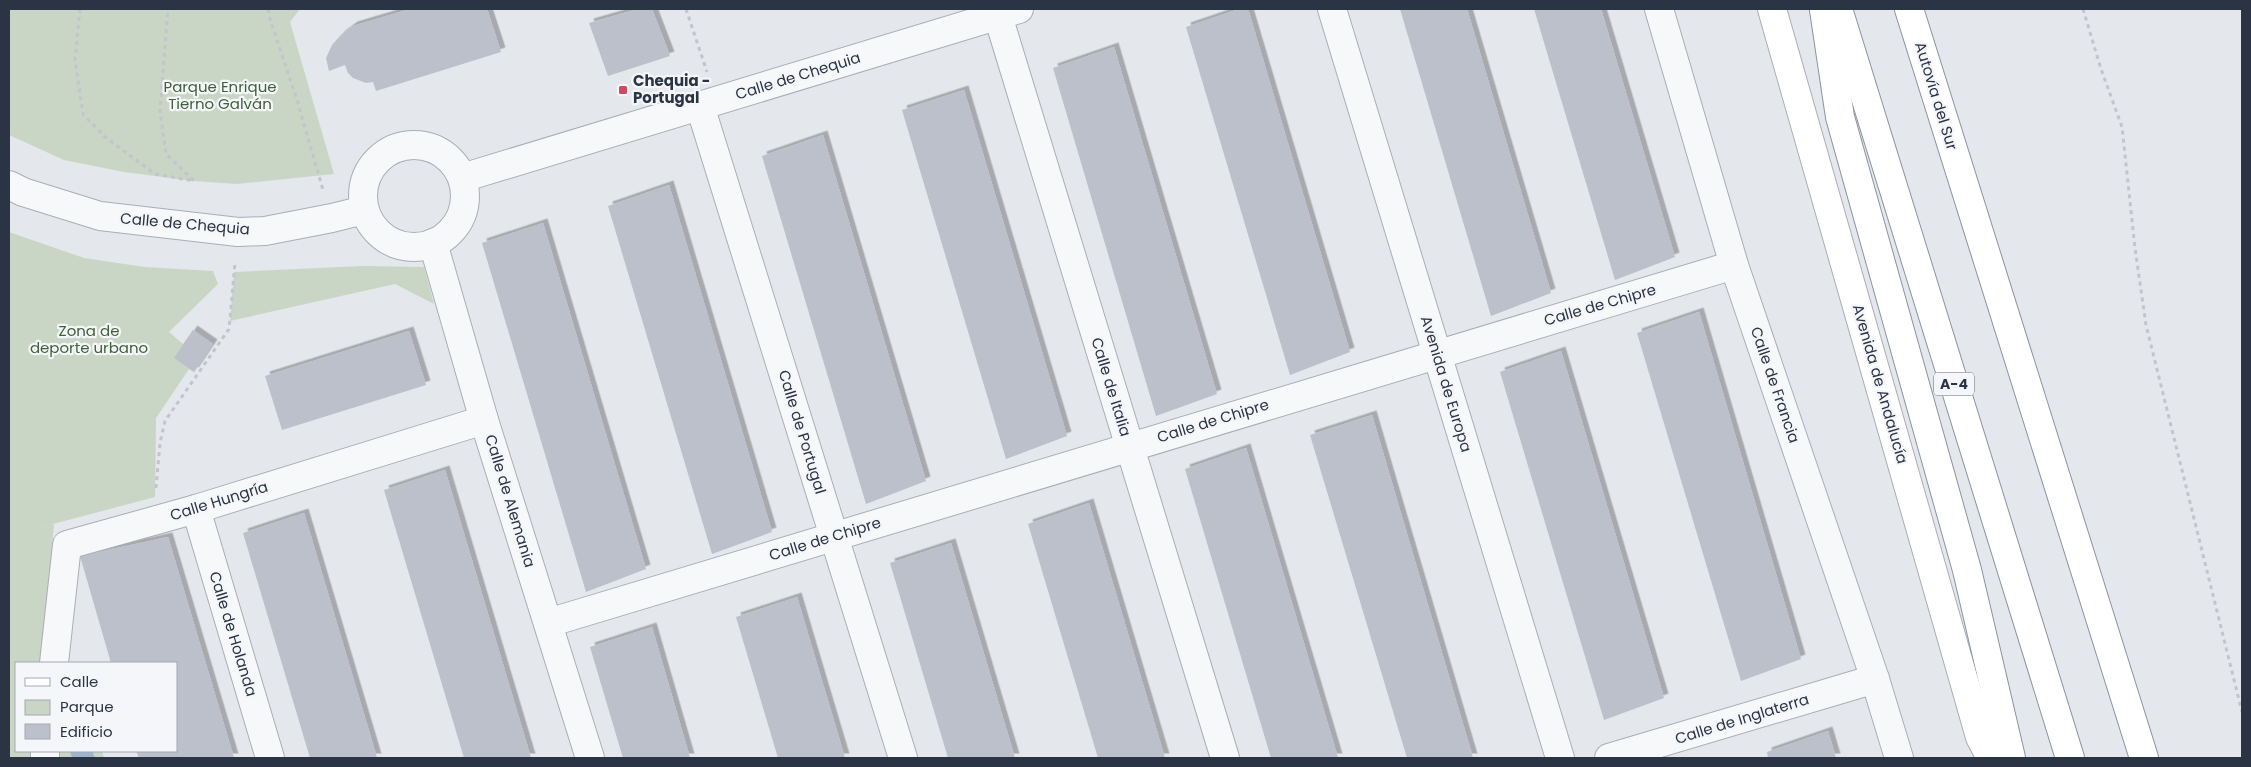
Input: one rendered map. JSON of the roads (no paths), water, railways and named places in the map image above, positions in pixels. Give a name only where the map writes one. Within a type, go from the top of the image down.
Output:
[{"type":"main road","name":"Avenida de Andalucía","points":[[1772,9],[1980,737],[1991,758]]},
{"type":"main road","points":[[1824,9],[1840,118],[1967,570],[2011,758]]},
{"type":"main road","name":"A-4","points":[[1838,9],[2070,758]]},
{"type":"main road","name":"Autovía del Sur","points":[[1909,9],[2144,758]]},
{"type":"street","name":"Avenida de Europa","points":[[1332,9],[1560,758]]},
{"type":"street","name":"Calle de Francia","points":[[1659,9],[1734,265],[1875,679],[1898,758]]},
{"type":"street","name":"Calle de Chequia","points":[[462,178],[1009,12]]},
{"type":"street","name":"Calle de Italia","points":[[1009,12],[1130,447],[1225,758]]},
{"type":"street","name":"Calle de Portugal","points":[[708,103],[834,536],[903,758]]},
{"type":"street","points":[[406,145],[415,145],[440,152],[454,163],[462,178],[465,194],[463,209],[457,223],[447,235],[433,243],[416,247],[400,245],[384,238],[372,226],[364,210],[362,192],[366,175],[375,161],[389,150],[406,145]]},
{"type":"street","name":"Calle de Chequia","points":[[9,185],[23,192],[100,216],[238,232],[265,230],[332,218],[364,210]]},
{"type":"street","name":"Calle de Alemania","points":[[433,243],[484,420],[590,758]]},
{"type":"street","name":"Calle de Chipre","points":[[548,623],[1734,265]]},
{"type":"street","name":"Calle Hungría","points":[[54,662],[66,546],[196,509],[484,420]]},
{"type":"street","name":"Calle de Holanda","points":[[196,509],[270,758]]},
{"type":"street","name":"Calle de Inglaterra","points":[[1609,758],[1875,679]]},
{"type":"water","points":[[70,752],[92,752],[95,758],[72,758]]},
{"type":"place","name":"Chequia - Portugal","points":[[623,90]]},
{"type":"park label","name":"Parque Enrique Tierno Galván","points":[[220,96]]},
{"type":"park label","name":"Zona de deporte urbano","points":[[89,340]]}]
